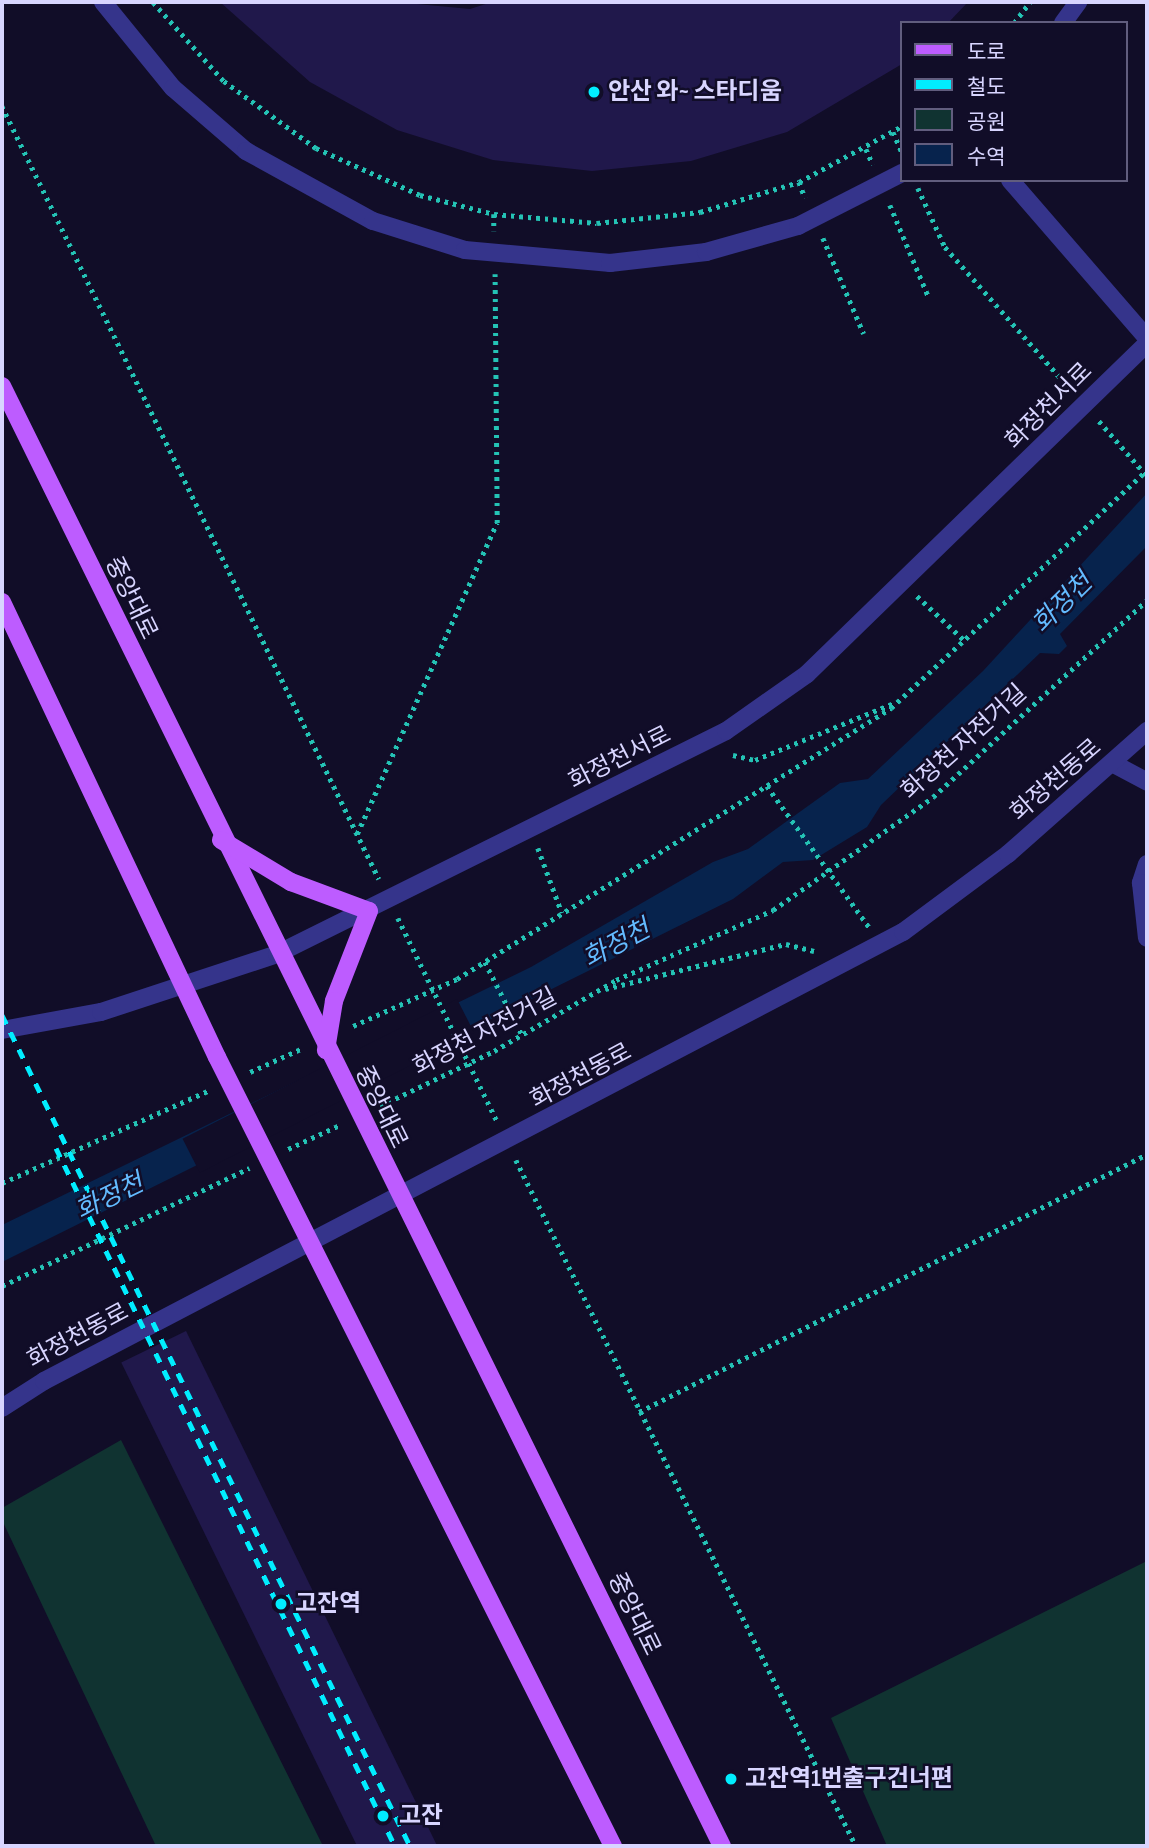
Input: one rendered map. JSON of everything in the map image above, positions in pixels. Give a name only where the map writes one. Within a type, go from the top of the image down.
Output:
[{"type":"main road","name":"중앙대로","points":[[2,386],[322,1046],[722,1846]]},
{"type":"main road","points":[[2,602],[217,1056],[314,1241],[613,1846]]},
{"type":"main road","points":[[221,840],[291,882],[369,911],[334,1001],[322,1046]]},
{"type":"street","points":[[103,2],[173,88],[246,151],[362,216],[465,250],[597,263],[706,252],[799,226],[900,174]]},
{"type":"street","points":[[1064,21],[1077,2]]},
{"type":"street","points":[[1012,182],[1147,341]]},
{"type":"street","name":"화정천서로","points":[[2,1030],[101,1012],[277,954],[390,901],[698,746],[807,674],[903,584],[1147,341]]},
{"type":"street","name":"화정천동로","points":[[2,1408],[314,1241],[508,1143],[880,944],[1008,854],[1147,731]]},
{"type":"street","points":[[1112,762],[1147,782]]},
{"type":"street","points":[[1147,864],[1140,883],[1147,938]]},
{"type":"path","points":[[153,2],[224,81],[316,148],[408,191],[494,214],[571,222],[648,220],[725,206],[799,182],[866,149],[900,127]]},
{"type":"path","points":[[1016,21],[1030,2]]},
{"type":"path","points":[[2,106],[639,1412],[856,1846]]},
{"type":"path","points":[[893,132],[900,148]]},
{"type":"path","points":[[866,149],[876,174]]},
{"type":"path","points":[[799,182],[809,208]]},
{"type":"path","points":[[916,182],[945,247],[1077,397]]},
{"type":"path","points":[[887,199],[929,298]]},
{"type":"path","points":[[494,214],[494,241]]},
{"type":"path","points":[[820,233],[864,334]]},
{"type":"path","points":[[357,834],[497,523],[495,268]]},
{"type":"path","points":[[344,1030],[485,962],[898,701],[1147,473],[1095,416]]},
{"type":"path","points":[[903,584],[964,640]]},
{"type":"path","name":"화정천 자전거길","points":[[368,1111],[522,1035],[598,991],[773,909],[933,797],[1147,600]]},
{"type":"path","points":[[698,746],[755,760],[898,701]]},
{"type":"path","points":[[767,786],[830,869],[880,944]]},
{"type":"path","points":[[531,830],[562,913]]},
{"type":"path","points":[[598,991],[786,944],[852,959]]},
{"type":"path","points":[[485,962],[522,1035]]},
{"type":"path","points":[[242,1075],[322,1046]]},
{"type":"path","points":[[2,1183],[217,1087]]},
{"type":"path","points":[[279,1154],[355,1118]]},
{"type":"path","points":[[639,1412],[1147,1154]]},
{"type":"path","points":[[2,1286],[254,1166]]},
{"type":"green space","points":[[121,1440],[323,1846],[156,1846],[2,1520],[2,1508]]},
{"type":"green space","points":[[1147,1561],[1147,1844],[887,1846],[831,1718]]},
{"type":"water","name":"화정천","points":[[1147,493],[1147,546],[1060,634],[1067,646],[1059,654],[1040,653],[881,805],[867,827],[813,860],[783,862],[733,899],[2,1262],[2,1225],[531,967],[713,862],[748,849],[840,783],[868,779],[983,671]]},
{"type":"pier","points":[[457,999],[474,1033],[200,1173],[183,1139]]},
{"type":"building","name":"안산 와~ 스타디움","points":[[220,2],[396,2],[470,9],[492,2],[968,2],[950,21],[900,21],[900,65],[787,132],[691,161],[592,171],[493,160],[397,130],[310,82]]},
{"type":"building","name":"고잔역","points":[[186,1331],[437,1846],[357,1846],[121,1363]]},
{"type":"railway","points":[[2,1015],[410,1846]]},
{"type":"railway","points":[[56,1148],[395,1846]]},
{"type":"place","name":"안산 와~ 스타디움","points":[[594,92]]},
{"type":"place","name":"고잔역","points":[[281,1604]]},
{"type":"place","name":"고잔역1번출구건너편","points":[[731,1779]]},
{"type":"place","name":"고잔","points":[[383,1816]]}]
